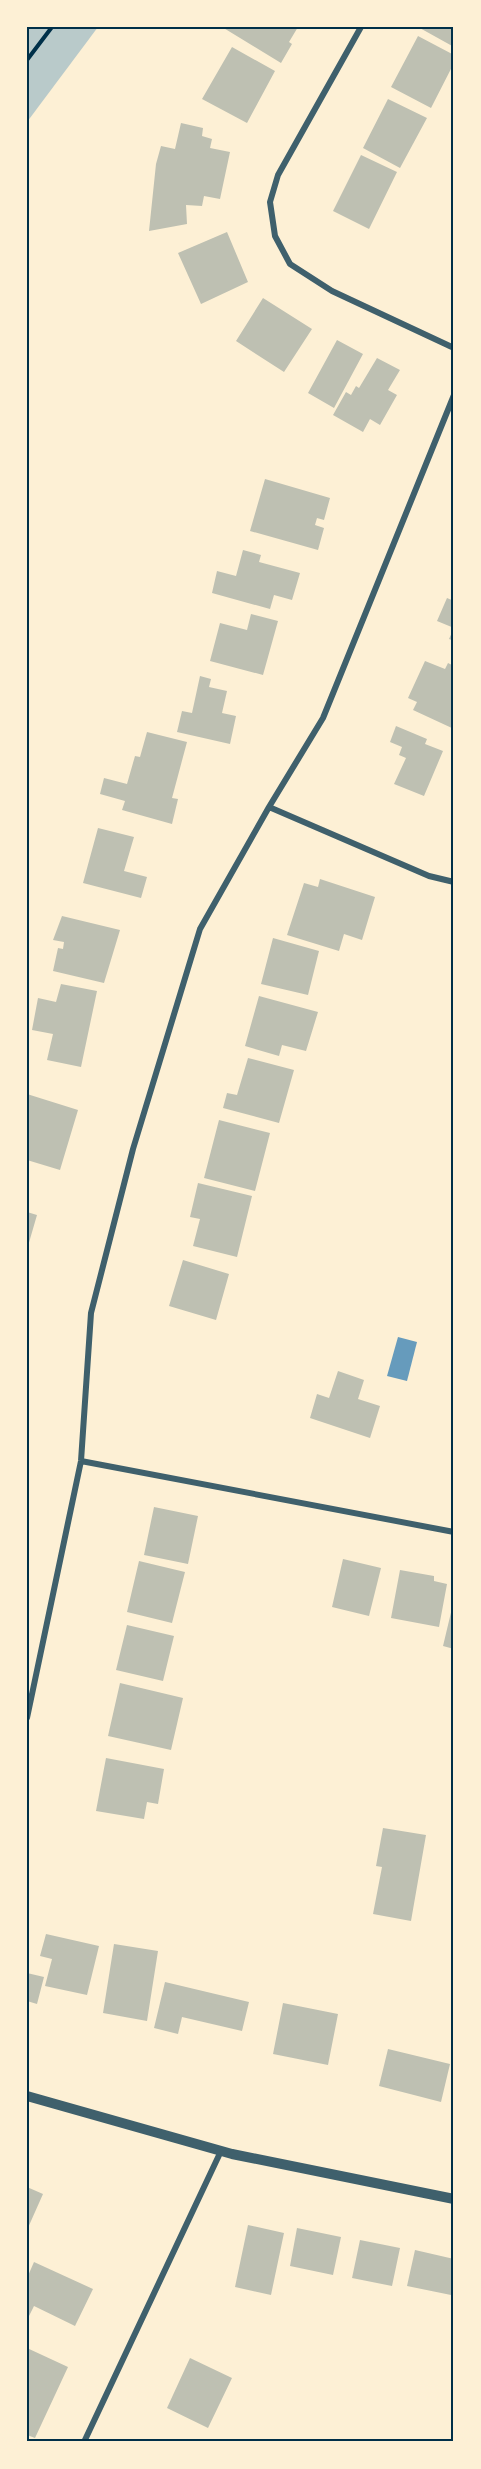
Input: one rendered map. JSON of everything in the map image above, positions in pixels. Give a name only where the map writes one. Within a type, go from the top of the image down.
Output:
[{"type":"street","points":[[361,27],[278,175],[270,202],[274,236],[290,264],[332,291],[454,348]]},
{"type":"street","points":[[27,1718],[81,1461],[91,1313],[133,1149],[200,929],[269,807],[323,718],[454,394]]},
{"type":"street","points":[[269,807],[429,876],[454,882]]},
{"type":"street","points":[[81,1461],[454,1532]]},
{"type":"street","points":[[27,2096],[221,2150],[454,2199]]},
{"type":"street","points":[[84,2442],[221,2150]]},
{"type":"path","points":[[27,60],[52,27]]},
{"type":"shaded area","points":[[27,27],[98,27],[27,122]]},
{"type":"water","points":[[398,1337],[417,1342],[407,1381],[387,1376]]},
{"type":"building","points":[[222,27],[298,27],[289,42],[292,44],[281,63]]},
{"type":"building","points":[[418,27],[454,27],[454,47]]},
{"type":"building","points":[[418,36],[454,55],[454,63],[431,108],[391,87]]},
{"type":"building","points":[[232,47],[275,71],[247,123],[202,99]]},
{"type":"building","points":[[388,99],[427,118],[400,168],[363,148]]},
{"type":"building","points":[[181,123],[203,128],[202,136],[212,139],[210,148],[230,152],[220,199],[204,196],[202,206],[186,205],[187,224],[149,231],[156,164],[161,146],[175,149]]},
{"type":"building","points":[[361,155],[397,172],[369,229],[333,211]]},
{"type":"building","points":[[227,232],[248,282],[201,304],[178,253]]},
{"type":"building","points":[[263,298],[312,329],[284,372],[236,341]]},
{"type":"building","points":[[337,340],[363,354],[334,408],[308,393]]},
{"type":"building","points":[[377,358],[400,370],[388,390],[397,395],[380,425],[370,419],[363,432],[333,415],[346,392],[351,395],[356,386],[359,388]]},
{"type":"building","points":[[265,479],[330,498],[324,520],[317,518],[315,525],[324,528],[318,550],[250,531]]},
{"type":"building","points":[[243,550],[261,555],[259,562],[300,573],[292,600],[274,595],[270,609],[212,593],[217,571],[236,576]]},
{"type":"building","points":[[447,598],[454,601],[454,628],[437,621]]},
{"type":"building","points":[[251,614],[278,621],[263,675],[210,661],[220,623],[247,630]]},
{"type":"building","points":[[454,628],[454,641],[449,639]]},
{"type":"building","points":[[425,661],[445,669],[448,663],[454,666],[454,729],[413,710],[417,702],[408,698]]},
{"type":"building","points":[[200,676],[211,679],[209,687],[227,691],[222,713],[236,716],[230,744],[177,732],[182,711],[192,713]]},
{"type":"building","points":[[396,726],[427,739],[425,744],[443,751],[424,796],[394,784],[406,758],[399,755],[402,747],[390,742]]},
{"type":"building","points":[[147,732],[187,742],[172,798],[178,799],[172,824],[122,810],[125,801],[100,794],[104,778],[127,784],[135,756],[140,757]]},
{"type":"building","points":[[98,828],[134,837],[124,871],[147,877],[141,898],[83,883]]},
{"type":"building","points":[[320,879],[375,897],[362,940],[344,934],[339,951],[287,935],[304,883],[318,887]]},
{"type":"building","points":[[62,916],[120,930],[104,983],[53,971],[58,948],[63,949],[64,942],[53,940]]},
{"type":"building","points":[[273,938],[319,951],[308,995],[261,984]]},
{"type":"building","points":[[61,984],[97,991],[81,1067],[47,1060],[53,1034],[32,1030],[38,998],[56,1002]]},
{"type":"building","points":[[259,996],[318,1012],[306,1051],[282,1045],[279,1056],[245,1046]]},
{"type":"building","points":[[248,1058],[294,1070],[279,1123],[223,1108],[227,1093],[237,1095]]},
{"type":"building","points":[[27,1094],[78,1110],[60,1170],[27,1160]]},
{"type":"building","points":[[219,1120],[270,1133],[255,1191],[204,1178]]},
{"type":"building","points":[[198,1183],[252,1196],[237,1257],[193,1246],[200,1219],[190,1217]]},
{"type":"building","points":[[27,1212],[37,1215],[28,1246],[27,1246]]},
{"type":"building","points":[[183,1260],[229,1274],[216,1320],[169,1306]]},
{"type":"building","points":[[338,1371],[364,1380],[358,1399],[380,1406],[370,1438],[310,1418],[317,1394],[329,1398]]},
{"type":"building","points":[[154,1507],[198,1516],[188,1564],[144,1555]]},
{"type":"building","points":[[343,1559],[381,1568],[369,1616],[332,1607]]},
{"type":"building","points":[[139,1561],[185,1572],[172,1623],[127,1612]]},
{"type":"building","points":[[400,1570],[434,1576],[434,1581],[447,1584],[439,1627],[391,1618]]},
{"type":"building","points":[[454,1605],[454,1649],[443,1646]]},
{"type":"building","points":[[127,1625],[174,1636],[163,1681],[116,1670]]},
{"type":"building","points":[[120,1683],[183,1698],[171,1750],[108,1736]]},
{"type":"building","points":[[106,1758],[164,1769],[158,1804],[147,1802],[144,1819],[96,1811]]},
{"type":"building","points":[[383,1828],[426,1835],[411,1921],[373,1914],[382,1867],[376,1866]]},
{"type":"building","points":[[46,1934],[99,1946],[87,1995],[45,1986],[52,1959],[40,1956]]},
{"type":"building","points":[[114,1944],[158,1951],[147,2021],[103,2013]]},
{"type":"building","points":[[27,1973],[44,1977],[37,2004],[27,2001]]},
{"type":"building","points":[[165,1982],[249,2002],[242,2031],[182,2017],[178,2034],[154,2028]]},
{"type":"building","points":[[283,2003],[338,2014],[328,2065],[273,2054]]},
{"type":"building","points":[[388,2049],[450,2064],[441,2102],[379,2086]]},
{"type":"building","points":[[27,2187],[43,2194],[27,2230]]},
{"type":"building","points":[[248,2225],[284,2233],[271,2295],[235,2287]]},
{"type":"building","points":[[297,2228],[341,2237],[333,2275],[290,2266]]},
{"type":"building","points":[[360,2240],[400,2248],[392,2286],[352,2278]]},
{"type":"building","points":[[415,2250],[454,2259],[454,2281],[451,2295],[407,2286]]},
{"type":"building","points":[[34,2262],[93,2289],[75,2326],[34,2306],[27,2320],[27,2278]]},
{"type":"building","points":[[27,2348],[68,2367],[35,2438],[27,2435]]},
{"type":"building","points":[[190,2358],[232,2378],[208,2428],[167,2408]]}]
